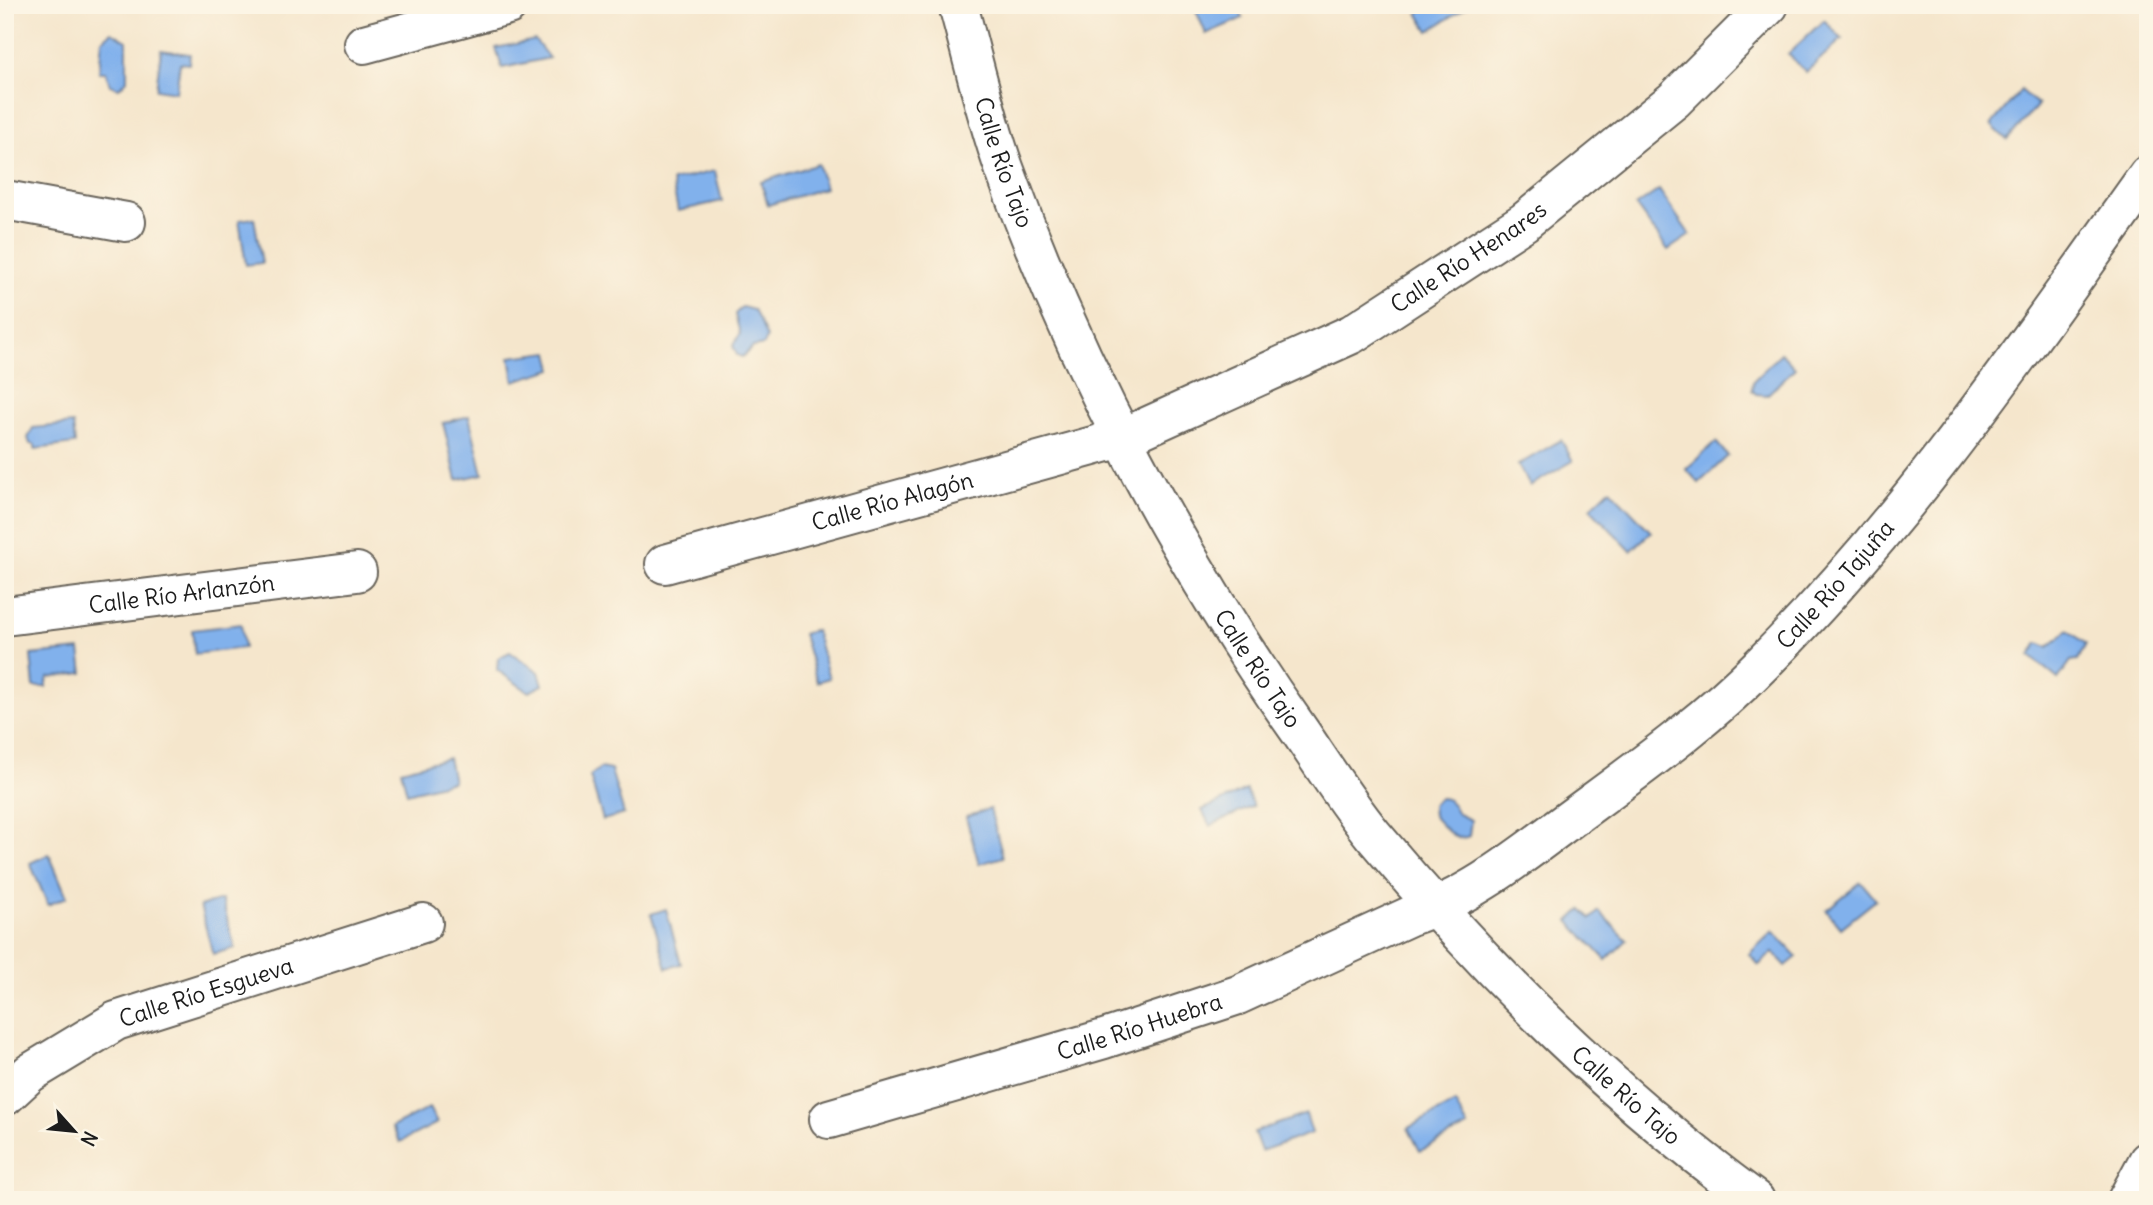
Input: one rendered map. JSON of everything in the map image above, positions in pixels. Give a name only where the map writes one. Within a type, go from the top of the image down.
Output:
[{"type":"street","points":[[364,44],[508,5]]},
{"type":"street","name":"Calle Río Tajo","points":[[958,5],[1004,167],[1088,370],[1122,438],[1260,676],[1371,833],[1522,998],[1618,1091],[1755,1200]]},
{"type":"street","name":"Calle Río Henares","points":[[1122,438],[1352,334],[1524,222],[1674,100],[1769,5]]},
{"type":"street","name":"Calle Río Tajuña","points":[[1439,908],[1502,869],[1671,745],[1762,665],[1875,544],[1995,388],[2148,175]]},
{"type":"street","points":[[5,200],[126,222]]},
{"type":"street","name":"Calle Río Alagón","points":[[665,564],[1122,438]]},
{"type":"street","name":"Calle Río Arlanzón","points":[[5,616],[358,572]]},
{"type":"street","name":"Calle Río Huebra","points":[[829,1119],[1104,1040],[1238,995],[1410,916],[1439,908]]},
{"type":"street","name":"Calle Río Esgueva","points":[[5,1096],[30,1073],[116,1021],[423,923]]},
{"type":"street","points":[[2127,1200],[2148,1161]]},
{"type":"water","points":[[1209,5],[1211,9],[1238,5],[1243,18],[1206,34],[1194,6]]},
{"type":"water","points":[[1430,5],[1466,7],[1429,31],[1418,13]]},
{"type":"water","points":[[1824,20],[1842,39],[1806,72],[1788,54]]},
{"type":"water","points":[[112,32],[127,41],[127,80],[119,88],[110,85],[106,72],[99,72],[102,40]]},
{"type":"water","points":[[535,40],[549,58],[502,68],[496,48]]},
{"type":"water","points":[[161,50],[190,54],[189,64],[180,63],[176,92],[156,89]]},
{"type":"water","points":[[2021,90],[2038,105],[2007,140],[1991,125]]},
{"type":"water","points":[[818,164],[825,188],[768,205],[761,182]]},
{"type":"water","points":[[715,171],[722,201],[678,211],[672,181]]},
{"type":"water","points":[[1659,190],[1690,235],[1668,250],[1636,206]]},
{"type":"water","points":[[254,218],[262,263],[246,265],[239,220]]},
{"type":"water","points":[[742,307],[754,310],[767,337],[764,345],[753,347],[742,357],[737,355],[733,346],[740,334],[735,314]]},
{"type":"water","points":[[549,352],[553,369],[514,381],[510,357]]},
{"type":"water","points":[[1781,353],[1795,368],[1767,395],[1756,394],[1752,390],[1753,381]]},
{"type":"water","points":[[469,416],[483,474],[457,480],[443,423]]},
{"type":"water","points":[[73,424],[75,444],[35,449],[35,445],[30,444],[28,438],[33,428]]},
{"type":"water","points":[[1561,440],[1573,461],[1530,486],[1518,465]]},
{"type":"water","points":[[1716,442],[1728,456],[1699,483],[1686,469]]},
{"type":"water","points":[[1610,489],[1651,532],[1631,551],[1590,508]]},
{"type":"water","points":[[241,624],[244,648],[195,654],[192,630]]},
{"type":"water","points":[[815,630],[829,678],[817,682],[803,634]]},
{"type":"water","points":[[2068,630],[2086,644],[2078,660],[2071,661],[2058,679],[2030,656],[2038,643],[2048,647]]},
{"type":"water","points":[[80,650],[83,673],[48,678],[46,687],[34,687],[31,655]]},
{"type":"water","points":[[510,652],[539,672],[543,685],[529,692],[497,670],[498,658]]},
{"type":"water","points":[[448,758],[453,781],[407,793],[401,770]]},
{"type":"water","points":[[600,768],[611,770],[624,814],[603,820],[590,776]]},
{"type":"water","points":[[1246,790],[1253,806],[1210,826],[1202,810]]},
{"type":"water","points":[[1439,798],[1449,801],[1458,814],[1471,820],[1469,836],[1464,838],[1454,835],[1433,816],[1432,805]]},
{"type":"water","points":[[990,809],[1003,857],[979,864],[966,817]]},
{"type":"water","points":[[49,854],[67,897],[48,905],[30,863]]},
{"type":"water","points":[[1861,882],[1876,900],[1841,928],[1826,910]]},
{"type":"water","points":[[222,900],[235,948],[213,954],[200,906]]},
{"type":"water","points":[[666,909],[681,964],[667,968],[651,914]]},
{"type":"water","points":[[1582,909],[1591,919],[1599,911],[1627,940],[1606,960],[1569,921]]},
{"type":"water","points":[[1773,931],[1797,957],[1786,966],[1773,952],[1759,965],[1749,954]]},
{"type":"water","points":[[1455,1103],[1468,1127],[1420,1151],[1408,1128]]},
{"type":"water","points":[[429,1108],[437,1123],[400,1142],[392,1127]]},
{"type":"water","points":[[1306,1114],[1312,1133],[1261,1151],[1254,1132]]}]
